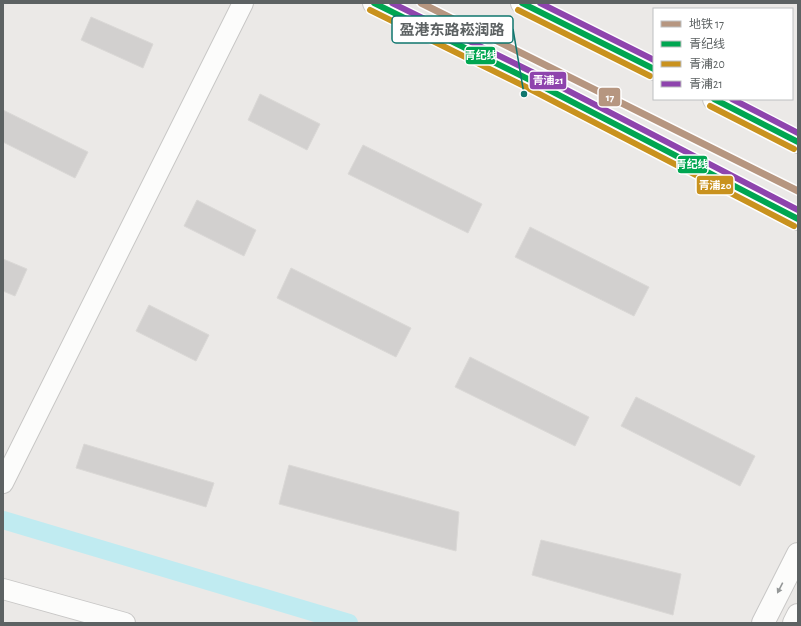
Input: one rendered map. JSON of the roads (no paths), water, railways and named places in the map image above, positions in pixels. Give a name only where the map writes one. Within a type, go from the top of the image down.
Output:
[{"type":"main road","points":[[374,3],[528,79],[798,220]]},
{"type":"main road","points":[[522,3],[653,68]]},
{"type":"main road","points":[[716,100],[798,142]]},
{"type":"main road","points":[[763,623],[798,554]]},
{"type":"main road","points":[[794,623],[798,614]]},
{"type":"street","points":[[3,483],[242,3]]},
{"type":"street","points":[[3,589],[124,623]]},
{"type":"waterway","points":[[3,520],[349,623]]},
{"type":"metro line","name":"17","points":[[421,3],[798,191]]},
{"type":"place","name":"盈港东路崧润路","points":[[524,94]]}]
